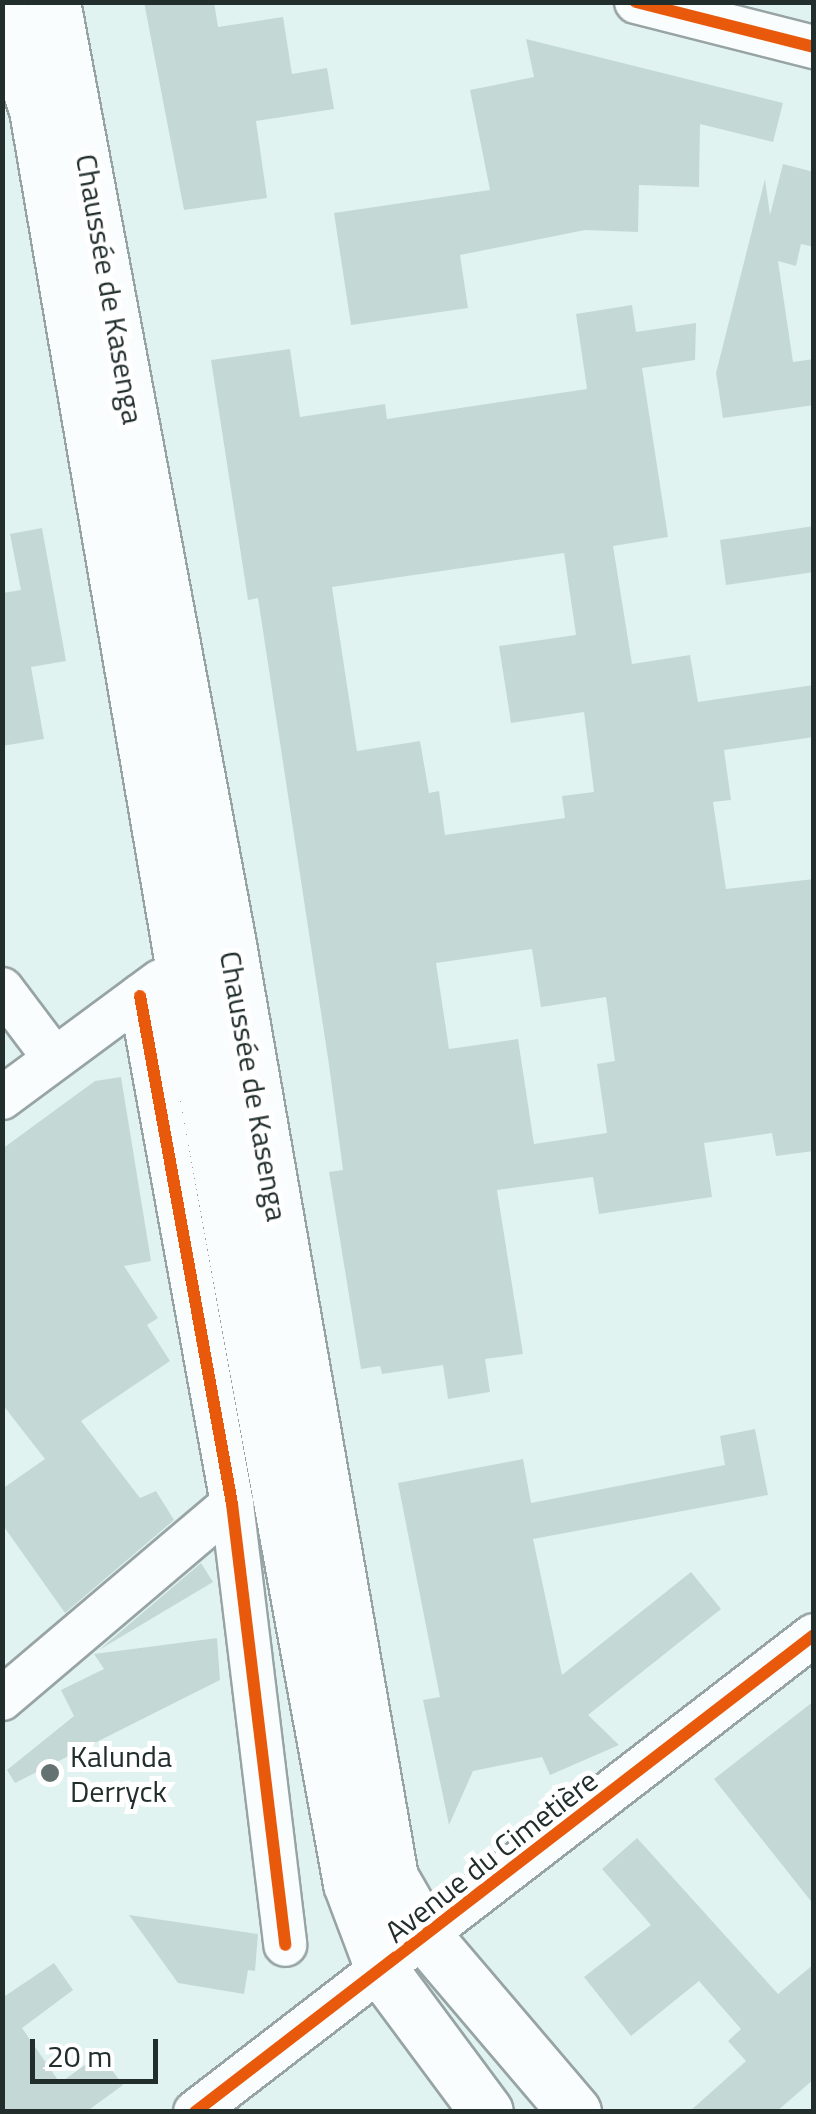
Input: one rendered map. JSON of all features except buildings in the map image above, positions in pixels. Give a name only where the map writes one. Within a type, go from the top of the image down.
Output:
[{"type":"main road","name":"Chaussée de Kasenga","points":[[54,2],[229,940],[392,1878],[426,1937],[575,2112]]},
{"type":"main road","name":"Chaussée de Kasenga","points":[[2,9],[36,110],[182,966],[350,1884],[383,1972],[487,2112]]},
{"type":"street","points":[[636,2],[814,48]]},
{"type":"street","points":[[2,1098],[182,966],[229,940]]},
{"type":"street","points":[[2,989],[54,1058]]},
{"type":"street","points":[[140,996],[232,1504],[285,1945]]},
{"type":"street","points":[[2,1698],[232,1504]]},
{"type":"street","name":"Avenue du Cimetière","points":[[195,2112],[383,1972],[814,1634]]},
{"type":"cycle path","points":[[636,2],[814,47]]},
{"type":"cycle path","points":[[140,996],[232,1504],[285,1945]]},
{"type":"cycle path","points":[[195,2112],[814,1635]]},
{"type":"place","name":"Kalunda Derryck","points":[[50,1773]]}]
